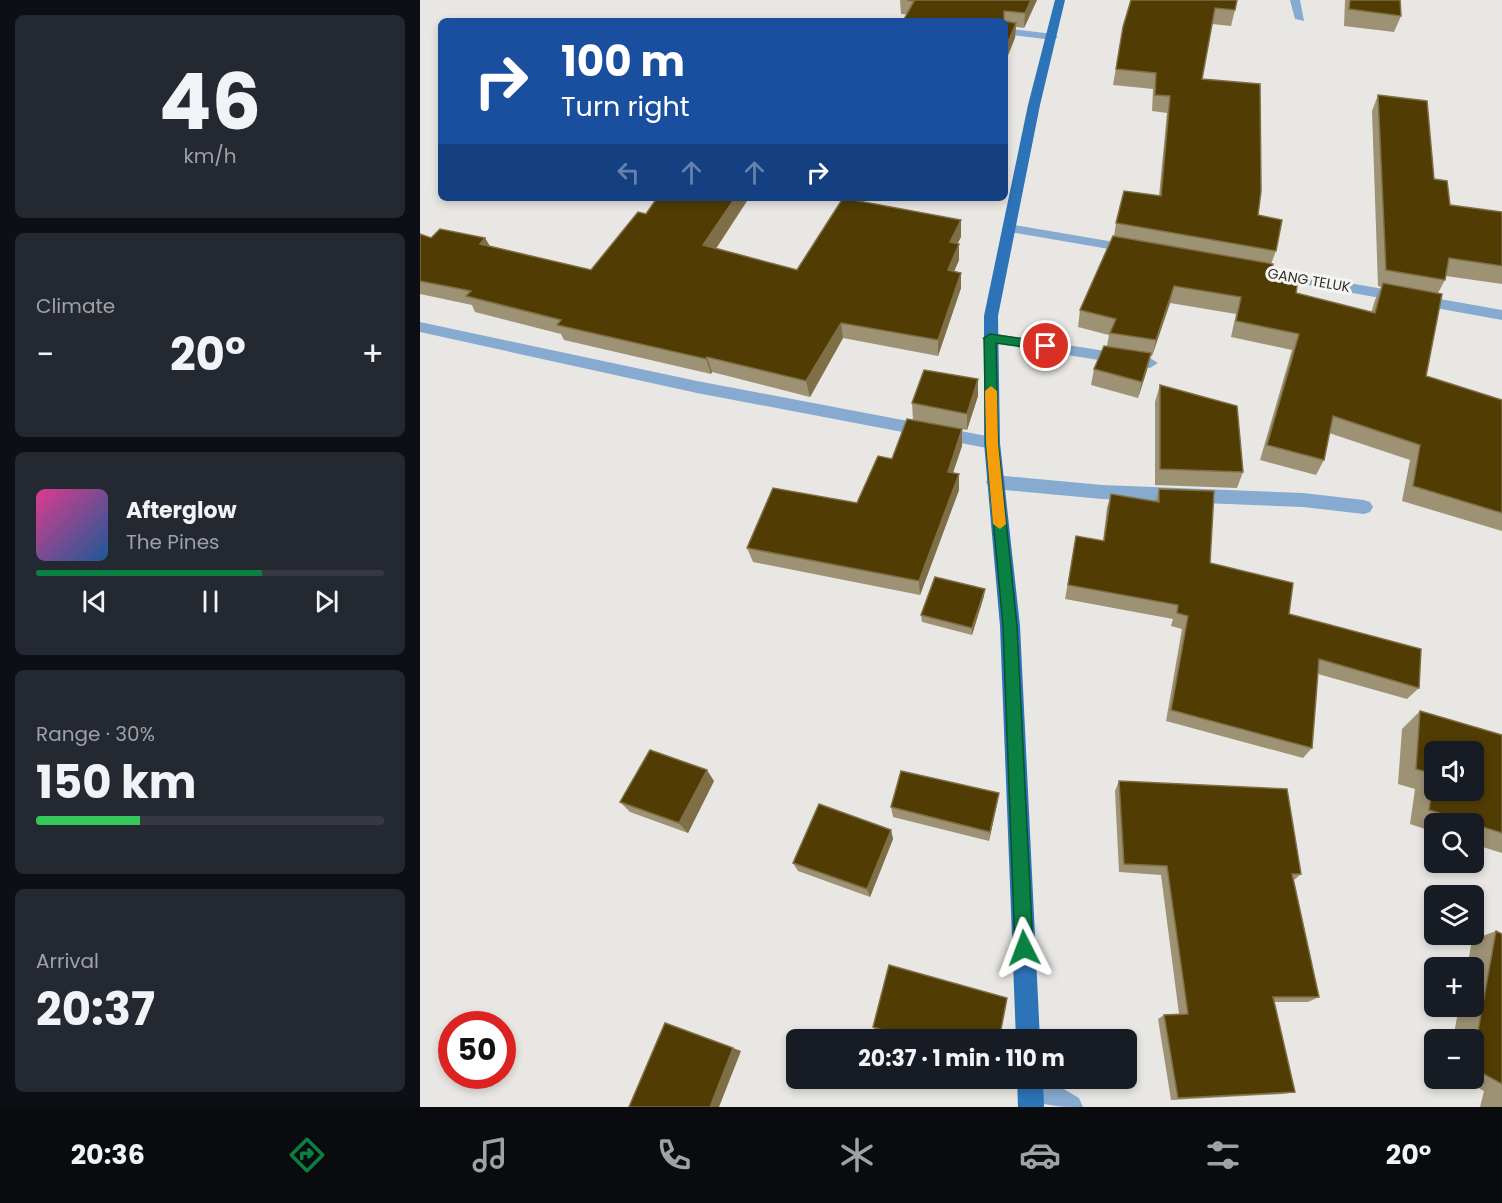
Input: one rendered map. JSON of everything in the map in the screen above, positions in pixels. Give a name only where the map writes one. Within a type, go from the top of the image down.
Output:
[{"type":"main road","points":[[1028,1029],[1010,626],[992,443],[990,338],[991,316],[1034,105],[1053,37],[1060,0]]},
{"type":"street","points":[[1295,0],[1300,19]]},
{"type":"street","points":[[1008,31],[1053,37]]},
{"type":"street","points":[[1010,228],[1150,253]]},
{"type":"street","name":"GANG TELUK","points":[[1232,267],[1502,315]]},
{"type":"street","points":[[420,327],[697,387],[992,443]]},
{"type":"street","points":[[990,338],[1150,363]]},
{"type":"street","points":[[995,482],[1102,492],[1302,500],[1364,507]]},
{"type":"street","points":[[1031,1090],[1070,1107]]},
{"type":"building","points":[[907,0],[1031,0],[1025,13],[1004,11],[1004,18],[905,18],[914,1]]},
{"type":"building","points":[[1131,0],[1237,0],[1235,10],[1215,8],[1202,79],[1260,84],[1261,191],[1258,215],[1282,220],[1276,251],[1116,223],[1124,191],[1161,196],[1170,96],[1155,95],[1156,73],[1116,69],[1123,27]]},
{"type":"building","points":[[1350,0],[1400,0],[1401,16],[1349,9]]},
{"type":"building","points":[[1008,22],[1016,23],[1008,42]]},
{"type":"building","points":[[1378,95],[1427,101],[1434,179],[1447,181],[1450,205],[1502,212],[1502,266],[1449,258],[1445,280],[1386,270]]},
{"type":"building","points":[[655,201],[733,201],[703,245],[797,270],[841,201],[859,201],[961,220],[950,242],[959,244],[948,270],[961,273],[938,340],[841,323],[806,381],[557,325],[561,320],[466,296],[471,291],[420,281],[420,234],[431,238],[440,229],[485,238],[480,244],[591,270],[638,212],[646,214]]},
{"type":"building","points":[[1113,236],[1273,264],[1271,274],[1298,279],[1296,293],[1375,313],[1383,283],[1442,294],[1426,376],[1502,400],[1502,513],[1413,486],[1420,445],[1333,416],[1324,460],[1267,445],[1299,334],[1236,321],[1241,297],[1174,286],[1156,340],[1110,333],[1116,319],[1080,310]]},
{"type":"building","points":[[1104,346],[1151,353],[1142,382],[1094,369]]},
{"type":"building","points":[[924,370],[978,379],[967,414],[912,403]]},
{"type":"building","points":[[1160,385],[1237,406],[1243,472],[1160,469]]},
{"type":"building","points":[[907,419],[962,429],[948,472],[959,474],[919,581],[747,548],[773,488],[857,503],[878,456],[892,459]]},
{"type":"building","points":[[1159,489],[1214,491],[1210,563],[1293,583],[1289,614],[1421,649],[1419,688],[1319,659],[1312,748],[1171,710],[1188,616],[1177,613],[1178,605],[1068,585],[1076,536],[1104,541],[1111,494],[1159,502]]},
{"type":"building","points":[[935,577],[985,589],[972,628],[921,615]]},
{"type":"building","points":[[1420,711],[1502,735],[1502,833],[1484,827],[1484,813],[1439,813],[1429,810],[1430,801],[1484,801],[1484,741],[1424,741],[1424,771],[1416,769]]},
{"type":"building","points":[[650,750],[707,770],[679,823],[620,802]]},
{"type":"building","points":[[901,771],[999,793],[990,832],[891,807]]},
{"type":"building","points":[[1119,781],[1287,789],[1301,874],[1292,874],[1319,997],[1273,997],[1295,1092],[1178,1098],[1164,1015],[1188,1014],[1167,866],[1124,864]]},
{"type":"building","points":[[819,804],[891,830],[867,889],[793,863]]},
{"type":"building","points":[[1496,931],[1502,934],[1502,1084],[1484,1074],[1484,1029],[1478,1029],[1481,1017],[1484,1017],[1484,998]]},
{"type":"building","points":[[889,965],[1007,998],[1001,1029],[879,1029],[873,1027]]},
{"type":"building","points":[[665,1023],[733,1048],[710,1107],[629,1107]]},
{"type":"slow traffic","points":[[991,391],[992,443],[1000,524]]},
{"type":"route","points":[[1024,948],[1010,626],[992,443],[990,338],[1046,346]]}]
